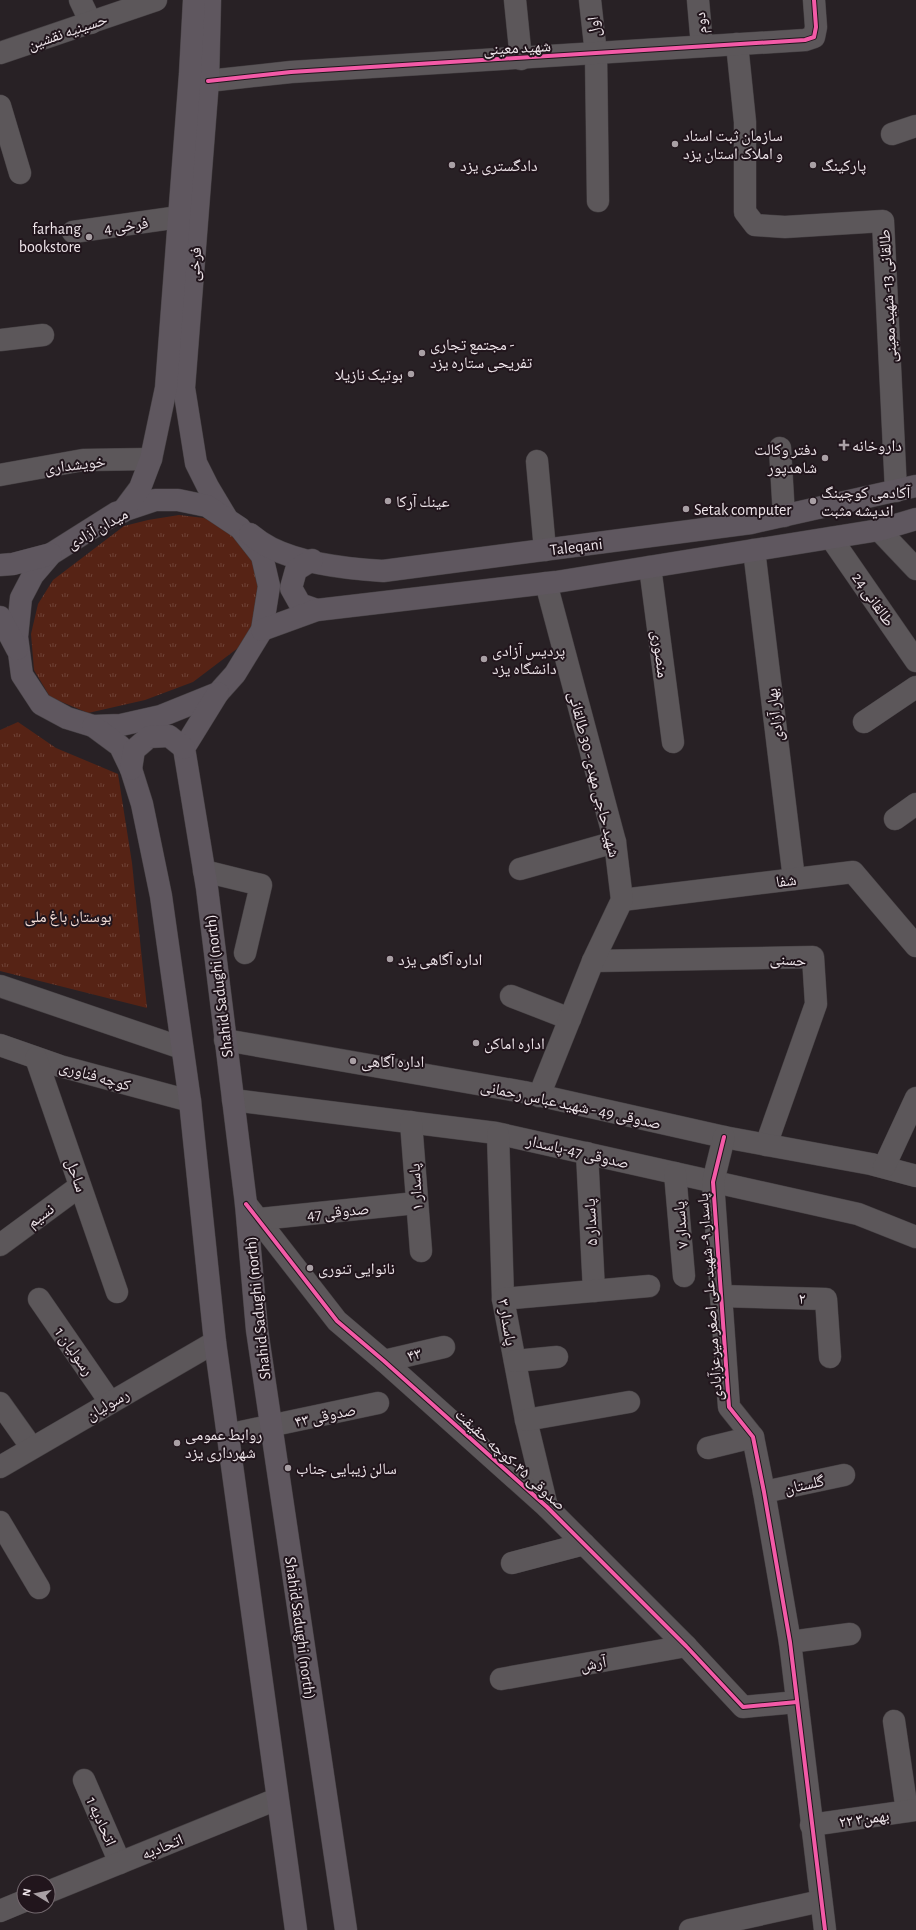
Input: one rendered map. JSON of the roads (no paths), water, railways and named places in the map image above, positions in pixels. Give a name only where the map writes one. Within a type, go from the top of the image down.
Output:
[{"type":"main road","name":"فرخی","points":[[122,512],[140,488],[151,459],[166,388],[194,0]]},
{"type":"main road","name":"فرخی","points":[[210,0],[208,81],[184,388],[196,464],[208,487],[234,524]]},
{"type":"main road","name":"Taleqani","points":[[234,524],[271,548],[298,558],[354,570],[383,571],[752,524],[906,488]]},
{"type":"main road","name":"میدان آزادی","points":[[155,500],[178,500],[207,506],[234,524],[262,556],[269,586],[262,630],[235,674],[218,693],[161,716],[121,725],[92,726],[67,718],[41,704],[22,674],[17,637],[21,598],[33,575],[51,554],[82,533],[122,512],[155,500]]},
{"type":"main road","name":"Taleqani","points":[[262,630],[317,610],[546,583],[879,530],[916,519]]},
{"type":"main road","points":[[0,565],[13,564],[51,554]]},
{"type":"main road","points":[[312,560],[296,570],[291,588],[300,604],[317,610]]},
{"type":"main road","points":[[0,617],[19,652]]},
{"type":"main road","points":[[131,769],[134,750],[149,737],[169,736],[184,748],[218,693]]},
{"type":"main road","points":[[92,726],[120,746],[131,769],[142,804],[161,896],[190,1101],[215,1342],[296,1930]]},
{"type":"main road","name":"Shahid Sadughi (north)","points":[[184,748],[204,871],[233,1100],[253,1212],[257,1330],[346,1930]]},
{"type":"street","points":[[80,0],[91,23]]},
{"type":"street","name":"حسینیه نقشین","points":[[0,53],[156,0]]},
{"type":"street","points":[[515,0],[520,59]]},
{"type":"street","name":"اول","points":[[590,0],[596,54],[598,201]]},
{"type":"street","name":"دوم","points":[[698,0],[702,46]]},
{"type":"street","name":"شهید معینی","points":[[208,81],[292,72],[520,59],[805,40],[814,37],[816,27],[814,0]]},
{"type":"street","name":"طالقانی 13- شهید معینی","points":[[737,44],[745,122],[745,212],[755,225],[785,227],[883,221],[906,488]]},
{"type":"street","points":[[0,106],[20,173]]},
{"type":"street","points":[[892,134],[916,126]]},
{"type":"street","name":"فرخی 4","points":[[73,232],[179,217]]},
{"type":"street","points":[[0,340],[43,335]]},
{"type":"street","points":[[780,448],[784,516]]},
{"type":"street","name":"خویشداری","points":[[0,475],[83,460],[151,459]]},
{"type":"street","points":[[537,462],[545,550]]},
{"type":"street","points":[[879,530],[916,569]]},
{"type":"street","name":"طالقانی 24","points":[[831,538],[916,661]]},
{"type":"street","name":"بهار آزادی","points":[[754,550],[794,879]]},
{"type":"street","name":"منصوری","points":[[650,567],[673,742]]},
{"type":"street","name":"شهید حاجی مهدی- 30 طالقانی","points":[[546,583],[615,842],[622,900]]},
{"type":"street","points":[[864,722],[916,687]]},
{"type":"street","points":[[895,819],[916,804]]},
{"type":"street","points":[[520,869],[615,842]]},
{"type":"street","points":[[204,871],[261,885],[245,953]]},
{"type":"street","name":"شفا","points":[[622,900],[853,872],[916,946]]},
{"type":"street","points":[[539,1096],[594,960],[622,900]]},
{"type":"street","name":"حسنی","points":[[594,960],[812,957],[816,1004],[766,1145]]},
{"type":"street","points":[[0,986],[182,1048]]},
{"type":"street","points":[[511,996],[570,1019]]},
{"type":"street","name":"صدوقی 49 - شهید عباس رحمانی","points":[[225,1040],[539,1096],[724,1137],[884,1167],[916,1176]]},
{"type":"street","name":"کوچه فناوری","points":[[0,1045],[36,1058],[190,1101]]},
{"type":"street","name":"ساحل","points":[[36,1058],[117,1292]]},
{"type":"street","points":[[884,1167],[916,1098]]},
{"type":"street","name":"صدوقی 47-پاسدار","points":[[233,1100],[498,1134],[858,1214],[916,1236]]},
{"type":"street","name":"پاسدار ۱","points":[[411,1122],[416,1203],[421,1251]]},
{"type":"street","name":"پاسدار ۳","points":[[498,1134],[503,1299],[526,1420],[548,1507]]},
{"type":"street","name":"پاسدار ۹- شهید علی اصغر میرعزآبادی","points":[[724,1137],[713,1182],[729,1407],[753,1437],[764,1492],[790,1642],[811,1825],[825,1930]]},
{"type":"street","name":"پاسدار ۵","points":[[587,1154],[594,1290]]},
{"type":"street","name":"پاسدار ۷","points":[[675,1173],[684,1276]]},
{"type":"street","name":"نسیم","points":[[0,1245],[80,1186]]},
{"type":"street","name":"صدوقی 47","points":[[253,1212],[416,1203]]},
{"type":"street","name":"صدوقی ۴۵-کوچه حقیقت","points":[[253,1212],[337,1321],[548,1507],[686,1646],[743,1707],[798,1702]]},
{"type":"street","points":[[503,1299],[649,1286]]},
{"type":"street","name":"۲","points":[[721,1296],[826,1299],[830,1357]]},
{"type":"street","name":"رسولیان 1","points":[[39,1299],[110,1402]]},
{"type":"street","name":"رسولیان","points":[[0,1467],[215,1342]]},
{"type":"street","name":"۴۳","points":[[384,1361],[444,1347]]},
{"type":"street","points":[[515,1361],[557,1357]]},
{"type":"street","points":[[526,1420],[629,1402]]},
{"type":"street","points":[[0,1403],[32,1448]]},
{"type":"street","name":"صدوقی ۴۳","points":[[228,1435],[378,1403]]},
{"type":"street","points":[[708,1448],[753,1437]]},
{"type":"street","name":"گلستان","points":[[764,1492],[844,1475]]},
{"type":"street","points":[[0,1522],[39,1588]]},
{"type":"street","points":[[512,1563],[584,1544]]},
{"type":"street","points":[[790,1642],[850,1634]]},
{"type":"street","name":"آرش","points":[[501,1679],[686,1646]]},
{"type":"street","points":[[894,1721],[912,1811]]},
{"type":"street","name":"اتحادیه 1","points":[[84,1780],[120,1863]]},
{"type":"street","name":"اتحادیه","points":[[56,1889],[277,1799]]},
{"type":"street","name":"۲۲ بهمن۳","points":[[811,1825],[912,1811]]},
{"type":"street","points":[[690,1930],[821,1901]]},
{"type":"street","points":[[0,1911],[16,1904]]},
{"type":"place","name":"سازمان ثبت اسناد و املاک استان یزد","points":[[675,144]]},
{"type":"place","name":"دادگستری یزد","points":[[452,165]]},
{"type":"place","name":"پارکینگ","points":[[813,165]]},
{"type":"place","name":"farhang bookstore","points":[[89,237]]},
{"type":"place","name":"مجتمع تجاری - تفریحی ستاره یزد","points":[[422,353]]},
{"type":"place","name":"بوتیک نازیلا","points":[[411,374]]},
{"type":"place","name":"داروخانه","points":[[844,445]]},
{"type":"place","name":"دفتر وکالت شاهدپور","points":[[825,458]]},
{"type":"place","name":"عينك آركا","points":[[388,501]]},
{"type":"place","name":"آکادمی کوچینگ اندیشه مثبت","points":[[813,501]]},
{"type":"place","name":"Setak computer","points":[[686,509]]},
{"type":"place","name":"پردیس آزادی دانشگاه یزد","points":[[484,659]]},
{"type":"place","name":"اداره آگاهی یزد","points":[[390,959]]},
{"type":"place","name":"اداره اماکن","points":[[476,1043]]},
{"type":"place","name":"اداره آگاهی","points":[[353,1061]]},
{"type":"place","name":"نانوایی تنوری","points":[[310,1268]]},
{"type":"place","name":"روابط عمومی شهرداری یزد","points":[[177,1443]]},
{"type":"place","name":"سالن زیبایی جناب","points":[[288,1468]]},
{"type":"park label","name":"بوستان باغ ملی","points":[[68,916]]}]
